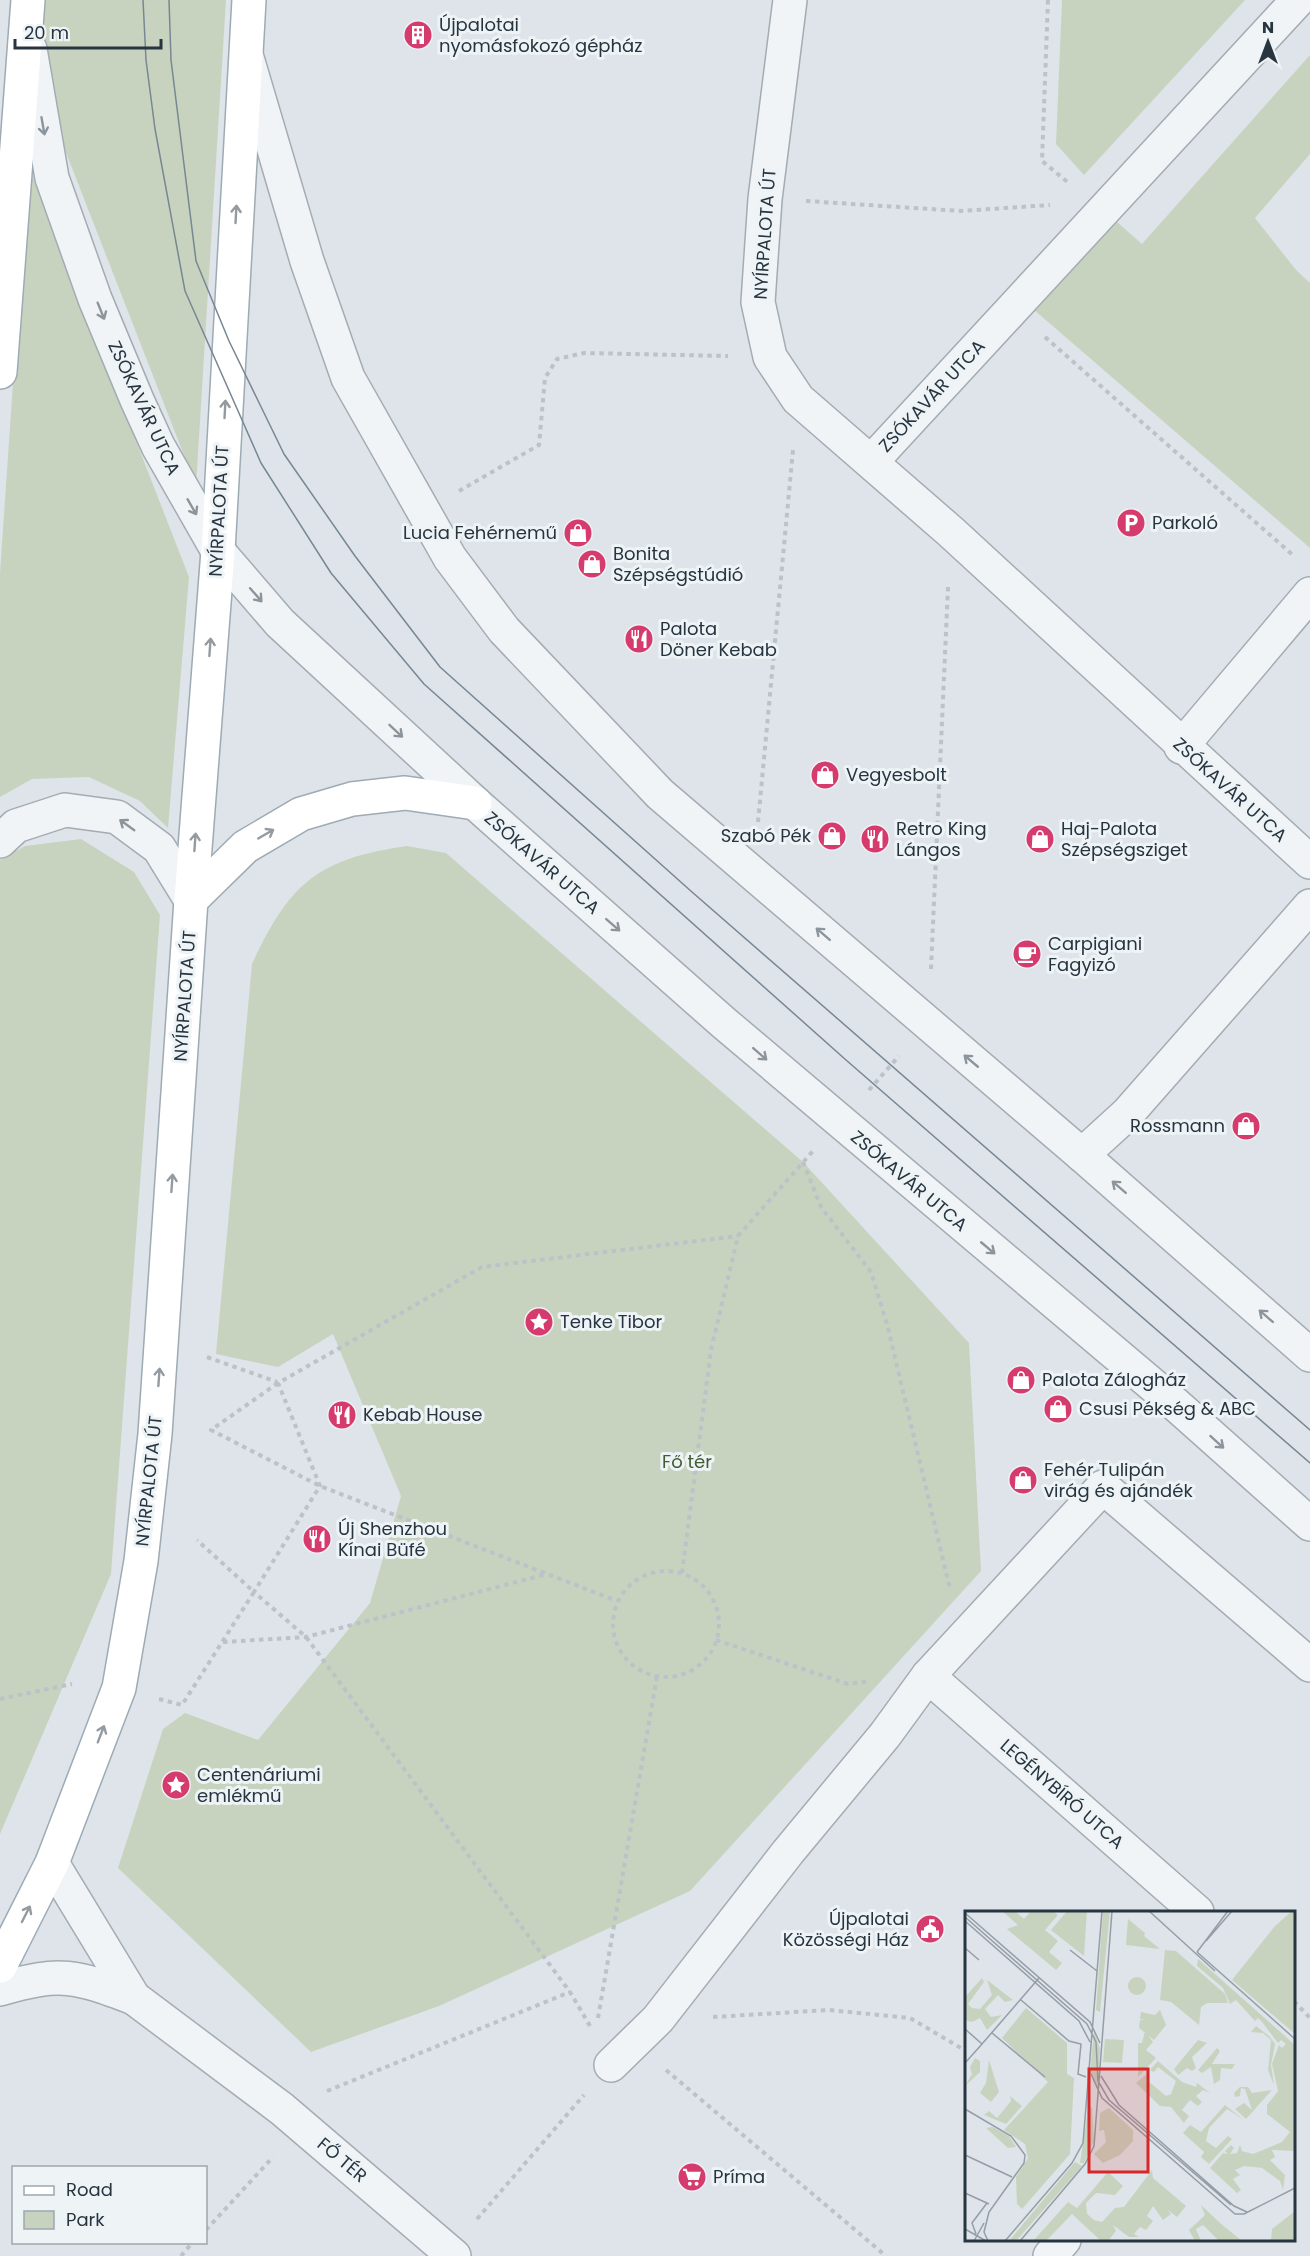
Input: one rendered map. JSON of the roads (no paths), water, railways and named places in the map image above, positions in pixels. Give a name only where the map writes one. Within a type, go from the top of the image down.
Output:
[{"type":"main road","name":"NYÍRPALOTA ÚT","points":[[0,1966],[52,1863],[119,1688],[141,1561],[155,1434],[191,900],[218,551],[249,0]]},
{"type":"main road","points":[[0,372],[7,181],[27,13]]},
{"type":"main road","points":[[191,900],[245,847],[301,813],[352,799],[405,793],[475,803]]},
{"type":"street","name":"NYÍRPALOTA ÚT","points":[[790,0],[765,198],[758,302],[770,357],[798,399],[871,462]]},
{"type":"street","name":"ZSÓKAVÁR UTCA","points":[[1298,0],[1098,206],[1013,308],[871,462],[951,532],[1181,747],[1310,862]]},
{"type":"street","name":"ZSÓKAVÁR UTCA","points":[[27,13],[52,178],[95,299],[158,446],[218,551],[280,623],[475,803],[839,1123],[1174,1403],[1310,1524]]},
{"type":"street","points":[[245,52],[307,261],[348,378],[450,558],[504,630],[652,786],[1310,1354]]},
{"type":"street","points":[[1181,747],[1310,594]]},
{"type":"street","points":[[0,841],[16,826],[65,810],[117,817],[159,848],[191,900]]},
{"type":"street","points":[[1082,1155],[1128,1113],[1310,906]]},
{"type":"street","points":[[622,2054],[658,2019],[788,1852],[885,1735],[928,1676],[1103,1487],[1310,1665]]},
{"type":"street","name":"LEGÉNYBÍRÓ UTCA","points":[[928,1676],[1196,1911]]},
{"type":"street","name":"FŐ TÉR","points":[[52,1863],[134,1998],[292,2117],[451,2254]]},
{"type":"street","points":[[0,1989],[39,1977],[81,1978],[134,1998]]},
{"type":"street","points":[[1050,2256],[1063,2241]]},
{"type":"tram line","points":[[143,0],[146,60],[155,129],[185,291],[261,463],[331,573],[424,684],[846,1060],[1310,1463]]},
{"type":"tram line","points":[[169,0],[171,60],[196,261],[229,341],[284,454],[355,556],[440,667],[692,892],[1310,1430]]},
{"type":"place","name":"Újpalotai nyomásfokozó gépház","points":[[418,35]]},
{"type":"place","name":"Parkoló","points":[[1131,523]]},
{"type":"place","name":"Lucia Fehérnemű","points":[[578,533]]},
{"type":"place","name":"Bonita Szépségstúdió","points":[[592,564]]},
{"type":"place","name":"Palota Döner Kebab","points":[[639,639]]},
{"type":"place","name":"Vegyesbolt","points":[[825,775]]},
{"type":"place","name":"Szabó Pék","points":[[832,836]]},
{"type":"place","name":"Retro King Lángos","points":[[875,839]]},
{"type":"place","name":"Haj-Palota Szépségsziget","points":[[1040,839]]},
{"type":"place","name":"Carpigiani Fagyizó","points":[[1027,954]]},
{"type":"place","name":"Rossmann","points":[[1246,1126]]},
{"type":"place","name":"Tenke Tibor","points":[[539,1322]]},
{"type":"place","name":"Palota Zálogház","points":[[1021,1380]]},
{"type":"place","name":"Csusi Pékség & ABC","points":[[1058,1409]]},
{"type":"place","name":"Kebab House","points":[[342,1415]]},
{"type":"place","name":"Fehér Tulipán virág és ajándék","points":[[1023,1480]]},
{"type":"place","name":"Új Shenzhou Kínai Büfé","points":[[317,1539]]},
{"type":"place","name":"Centenáriumi emlékmű","points":[[176,1785]]},
{"type":"place","name":"Újpalotai Közösségi Ház","points":[[930,1929]]},
{"type":"place","name":"Príma","points":[[692,2177]]},
{"type":"park label","name":"Fő tér","points":[[687,1462]]}]
